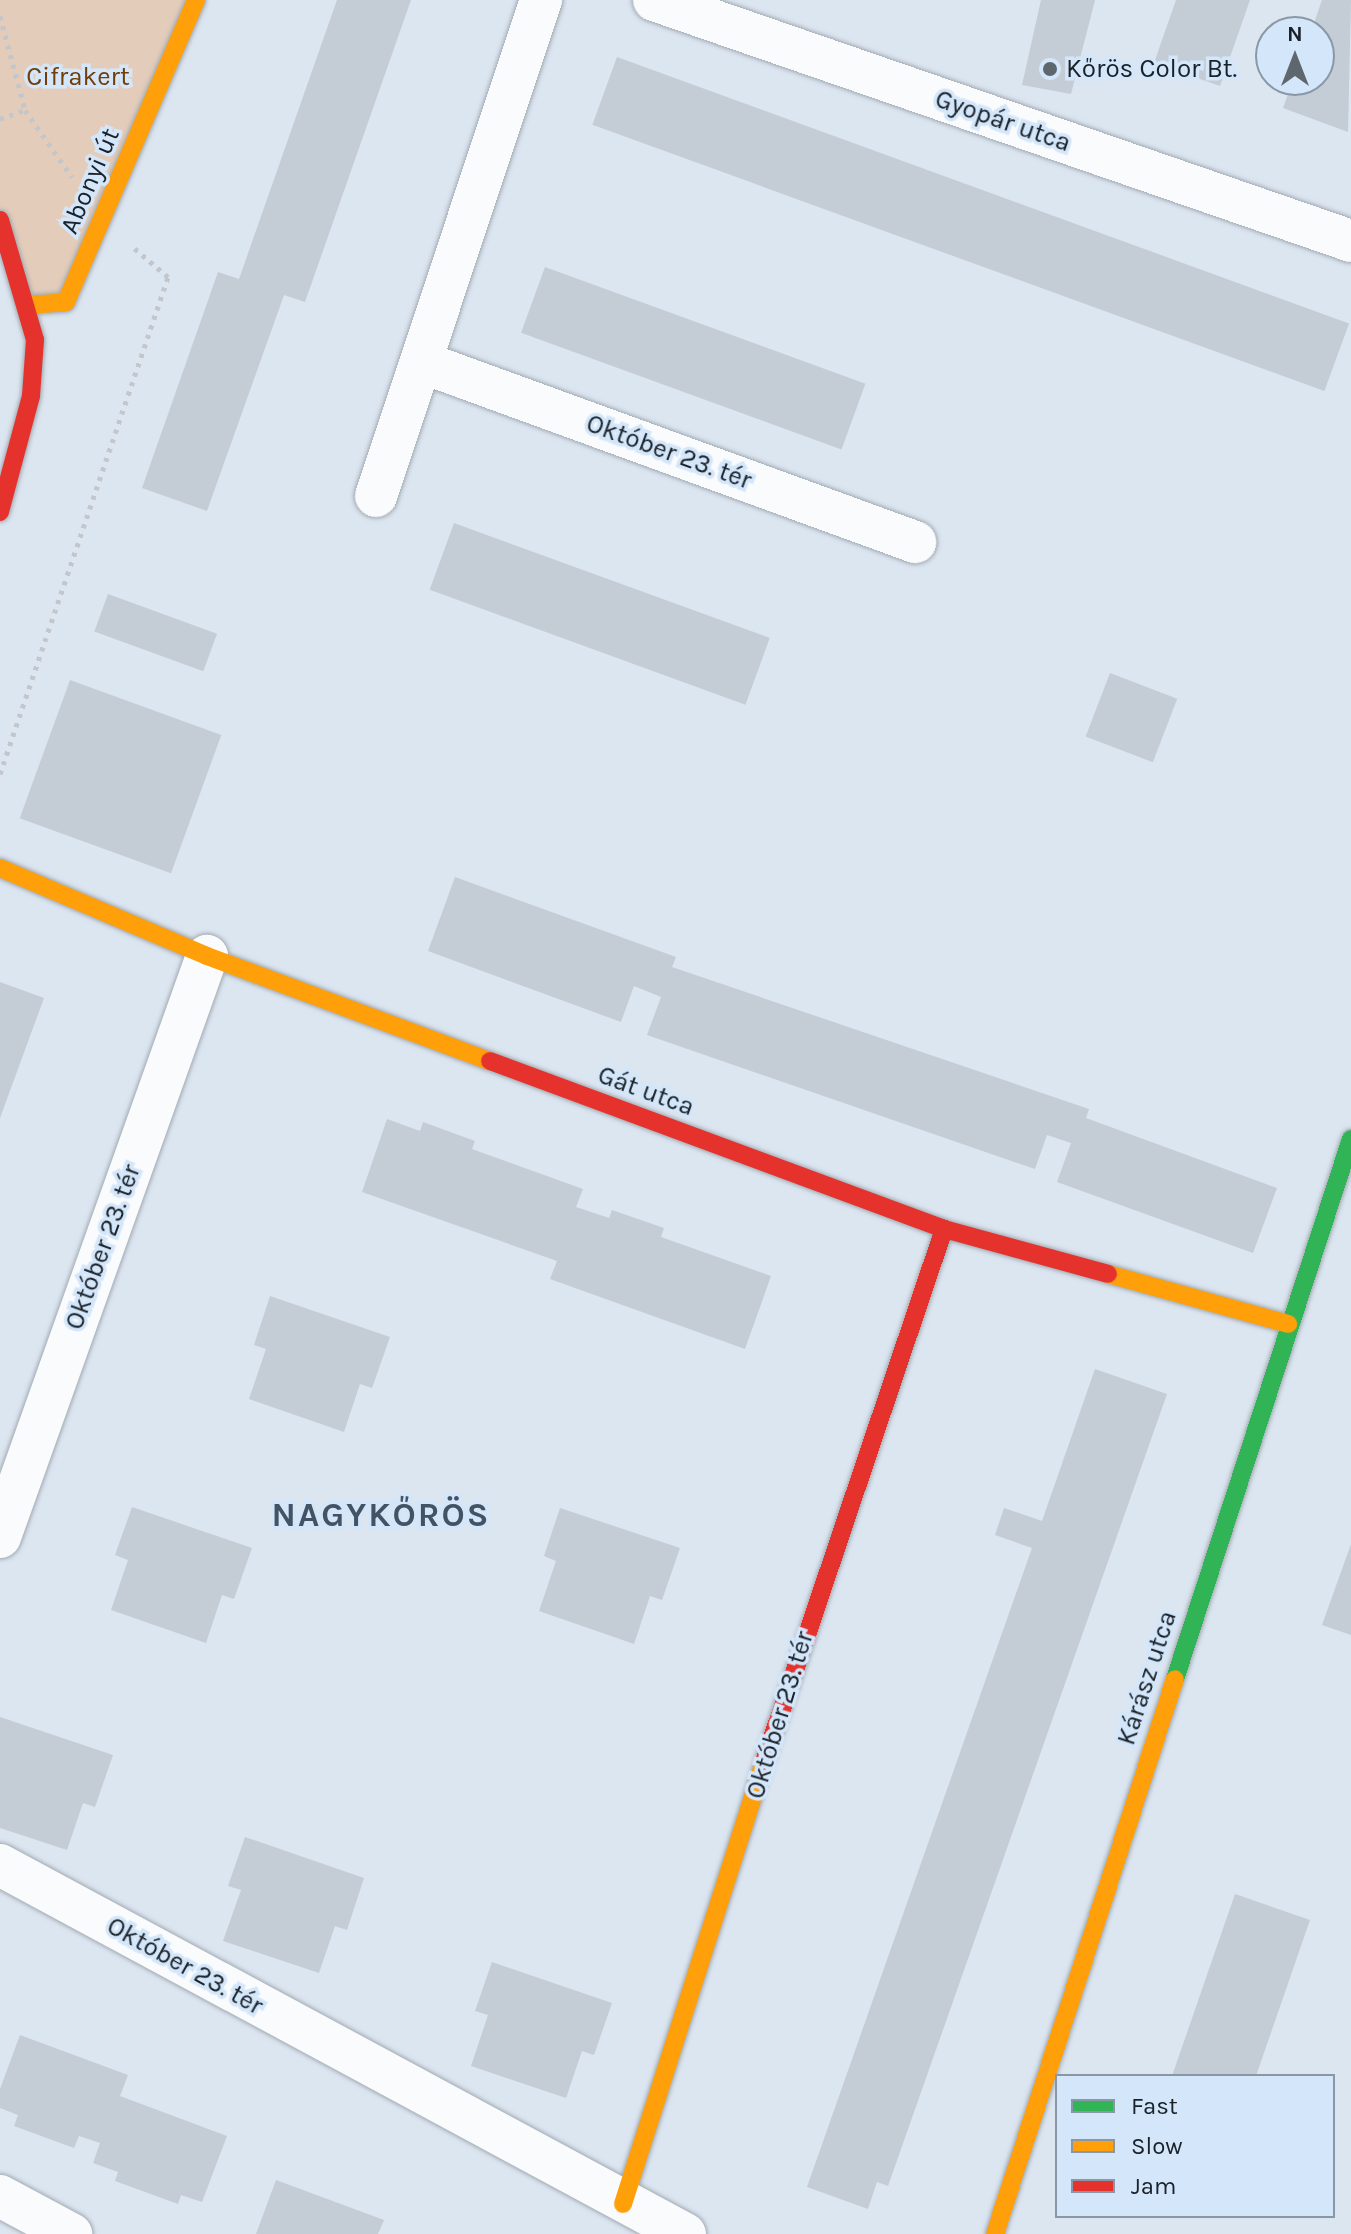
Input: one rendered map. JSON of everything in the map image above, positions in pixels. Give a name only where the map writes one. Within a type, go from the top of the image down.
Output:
[{"type":"street","name":"Abonyi út","points":[[27,305],[66,302],[196,0]]},
{"type":"street","points":[[376,496],[424,363],[541,0]]},
{"type":"street","name":"Gyopár utca","points":[[654,0],[1351,241]]},
{"type":"street","points":[[0,220],[35,340],[31,396],[0,512]]},
{"type":"street","name":"Október 23. tér","points":[[424,363],[915,542]]},
{"type":"street","name":"Gát utca","points":[[0,868],[207,956],[944,1229],[1288,1324]]},
{"type":"street","name":"Október 23. tér","points":[[0,1537],[207,956]]},
{"type":"street","name":"Kárász utca","points":[[995,2234],[1288,1324],[1351,1139]]},
{"type":"street","name":"Október 23. tér","points":[[623,2204],[868,1438],[944,1229]]},
{"type":"street","name":"Október 23. tér","points":[[0,1865],[623,2204],[685,2234]]},
{"type":"street","points":[[0,2196],[71,2234]]},
{"type":"path","points":[[0,16],[25,110],[101,221],[168,277],[0,774]]},
{"type":"path","points":[[0,119],[25,110]]},
{"type":"green space","name":"Cifrakert","points":[[0,0],[196,0],[66,302],[27,305],[0,220]]},
{"type":"building","points":[[337,0],[411,0],[305,302],[284,295],[207,511],[142,488],[218,272],[239,279]]},
{"type":"building","points":[[1041,0],[1095,0],[1071,94],[1022,85]]},
{"type":"building","points":[[1176,0],[1250,0],[1220,86],[1154,63]]},
{"type":"building","points":[[1322,0],[1351,0],[1348,132],[1283,108],[1287,96],[1335,96],[1335,16],[1316,16]]},
{"type":"building","points":[[617,57],[1349,323],[1324,391],[592,125]]},
{"type":"building","points":[[545,267],[865,384],[841,449],[521,333]]},
{"type":"building","points":[[454,523],[770,638],[745,705],[430,590]]},
{"type":"building","points":[[108,594],[217,634],[203,671],[94,632]]},
{"type":"building","points":[[1110,673],[1177,699],[1153,762],[1086,736]]},
{"type":"building","points":[[70,680],[221,735],[171,873],[20,818]]},
{"type":"building","points":[[455,877],[676,957],[672,967],[1089,1109],[1086,1118],[1277,1188],[1253,1253],[1057,1182],[1071,1143],[1047,1135],[1035,1169],[647,1035],[661,997],[634,986],[621,1022],[428,951]]},
{"type":"building","points":[[0,982],[44,998],[0,1118]]},
{"type":"building","points":[[387,1119],[420,1131],[423,1122],[475,1141],[472,1149],[583,1189],[576,1207],[609,1218],[612,1210],[664,1228],[661,1237],[771,1276],[745,1349],[550,1279],[557,1261],[362,1192]]},
{"type":"building","points":[[270,1296],[390,1337],[372,1388],[360,1384],[344,1432],[249,1399],[266,1349],[254,1345]]},
{"type":"building","points":[[1095,1369],[1167,1394],[888,2186],[877,2182],[868,2209],[807,2187],[1032,1548],[995,1535],[1004,1508],[1042,1521]]},
{"type":"building","points":[[132,1507],[252,1548],[234,1599],[222,1595],[206,1643],[111,1610],[128,1560],[115,1555]]},
{"type":"building","points":[[560,1508],[680,1548],[662,1600],[650,1596],[634,1644],[539,1611],[556,1561],[544,1556]]},
{"type":"building","points":[[1351,1544],[1351,1635],[1322,1625]]},
{"type":"building","points":[[0,1717],[113,1755],[95,1807],[83,1803],[67,1850],[0,1828]]},
{"type":"building","points":[[245,1837],[364,1878],[347,1930],[335,1926],[319,1973],[223,1941],[241,1890],[228,1886]]},
{"type":"building","points":[[1235,1894],[1310,1920],[1257,2074],[1173,2074]]},
{"type":"building","points":[[492,1962],[612,2003],[594,2055],[582,2051],[566,2098],[471,2066],[488,2015],[475,2011]]},
{"type":"building","points":[[20,2035],[128,2075],[120,2096],[227,2136],[202,2202],[181,2195],[178,2204],[115,2181],[118,2172],[93,2163],[100,2143],[79,2136],[74,2148],[14,2126],[18,2115],[0,2108],[0,2089]]},
{"type":"building","points":[[276,2180],[384,2220],[378,2234],[256,2234]]},
{"type":"traffic: fast","points":[[1175,1679],[1351,1139]]},
{"type":"traffic: slow","points":[[27,305],[66,302],[196,0]]},
{"type":"traffic: slow","points":[[0,868],[207,956],[490,1061]]},
{"type":"traffic: slow","points":[[1108,1274],[1288,1324]]},
{"type":"traffic: slow","points":[[995,2234],[1175,1679]]},
{"type":"traffic: slow","points":[[623,2204],[764,1762]]},
{"type":"traffic: jam","points":[[0,220],[35,340],[31,396],[0,512]]},
{"type":"traffic: jam","points":[[490,1061],[944,1229],[1108,1274]]},
{"type":"traffic: jam","points":[[764,1762],[944,1229]]},
{"type":"place","name":"Kőrös Color Bt.","points":[[1050,69]]},
{"type":"district","name":"NAGYKŐRÖS","points":[[381,1516]]}]
